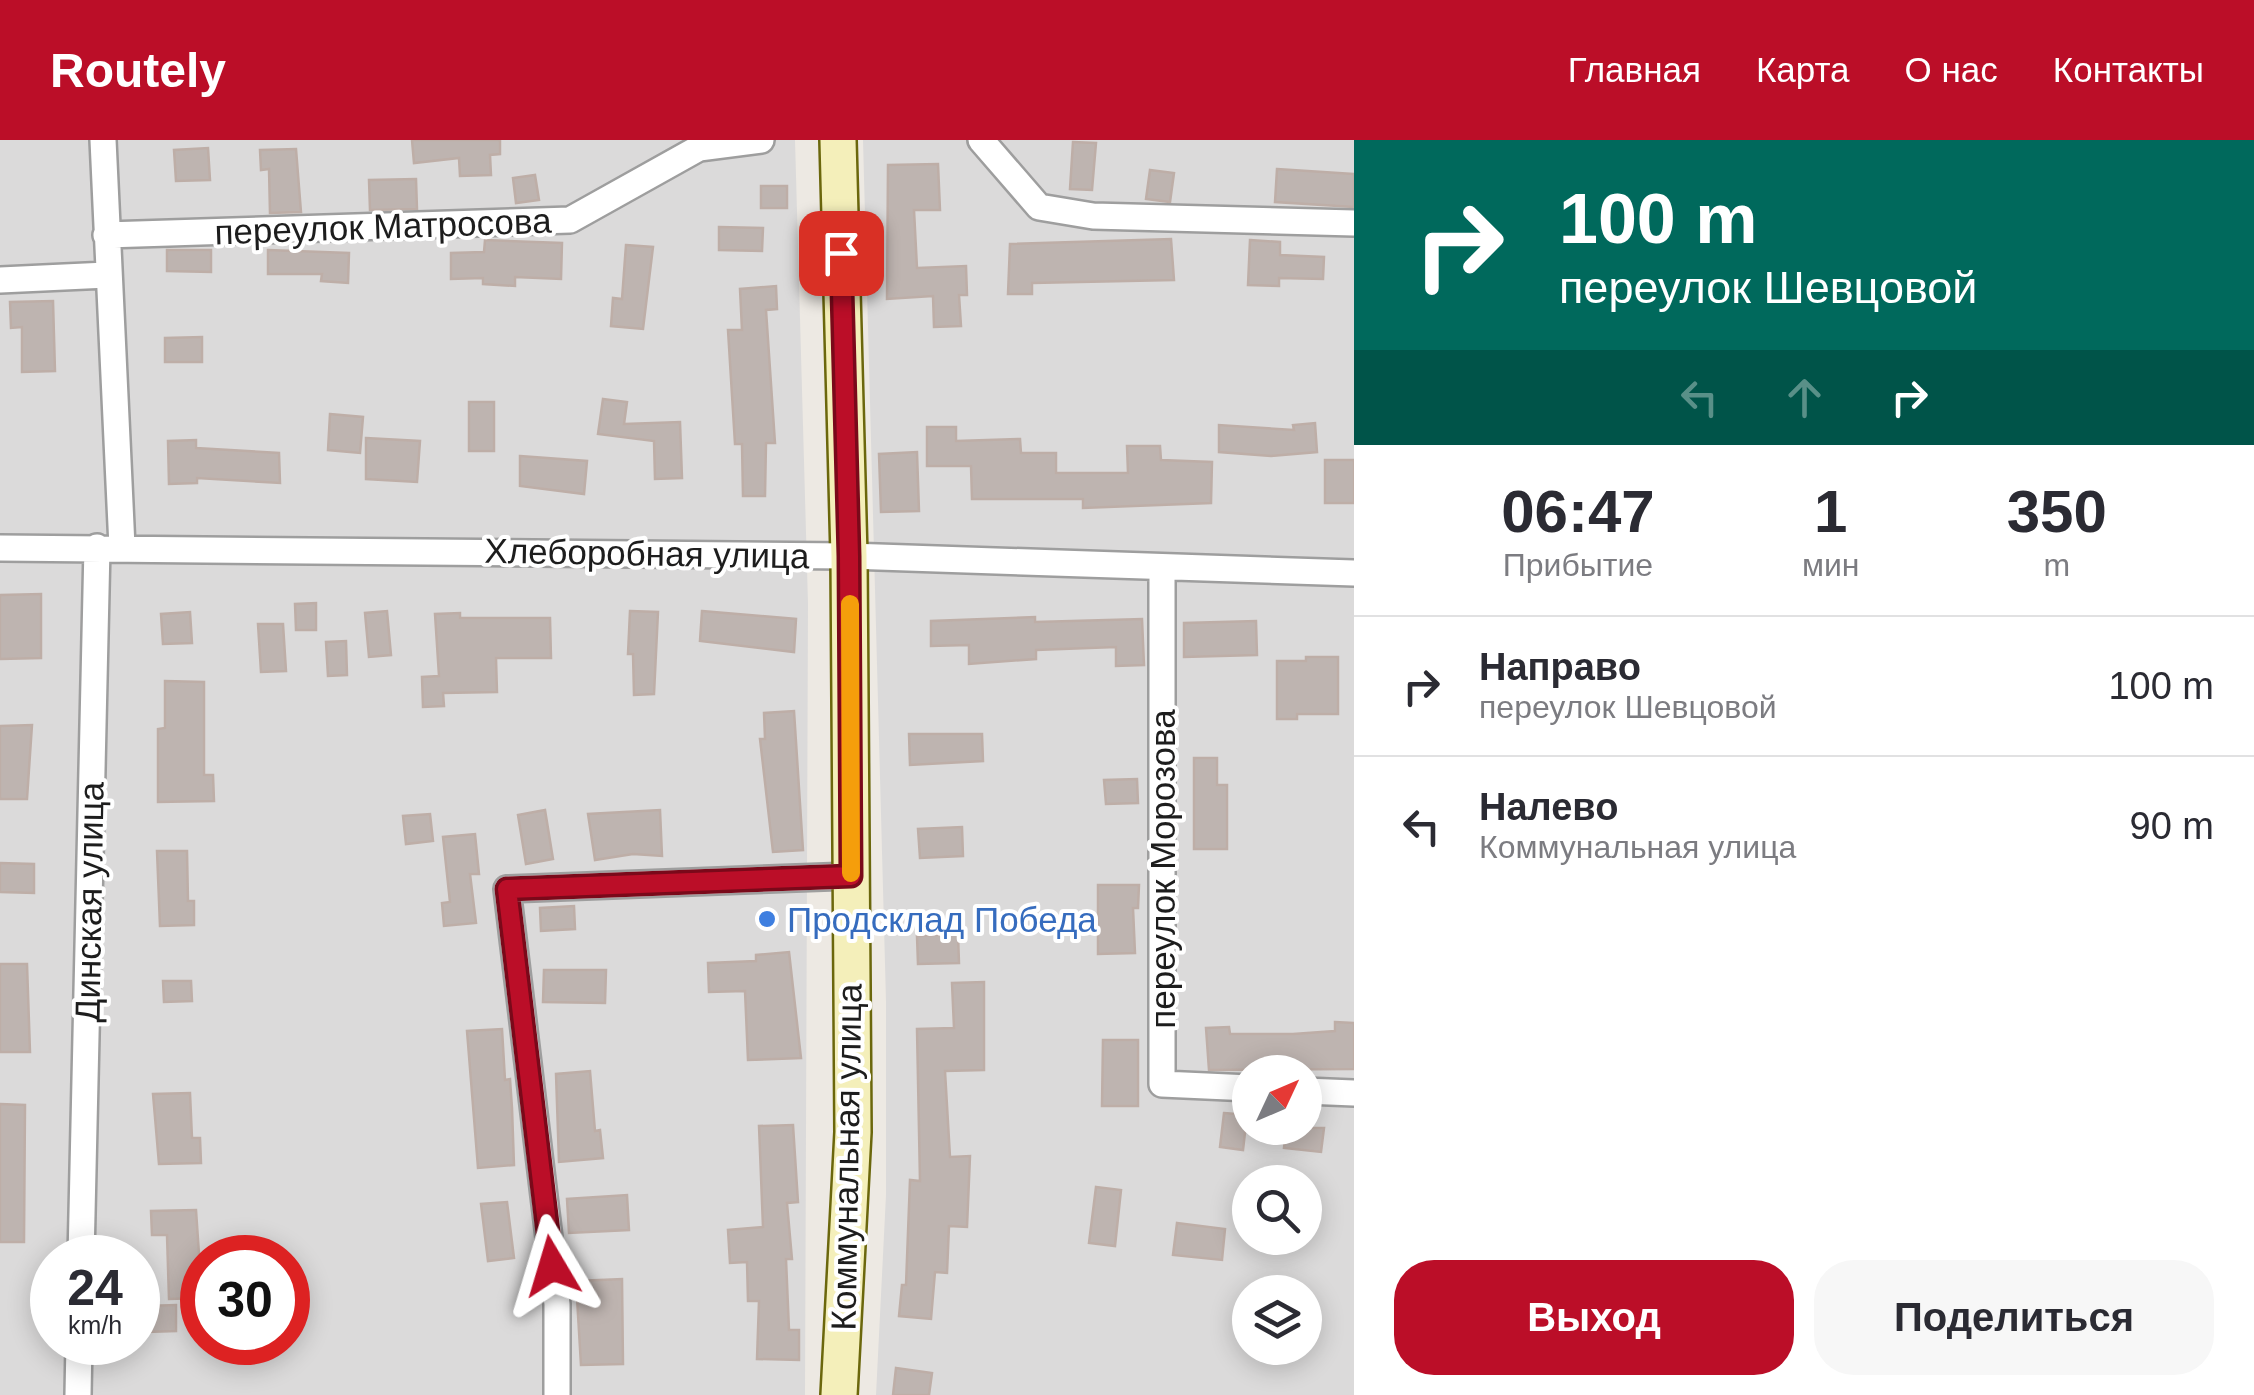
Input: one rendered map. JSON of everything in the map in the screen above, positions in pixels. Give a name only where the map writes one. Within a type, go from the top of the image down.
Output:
[{"type":"street","name":"Динская улица","points":[[82,1235],[110,547],[103,140]]},
{"type":"street","name":"переулок Матросова","points":[[106,235],[570,220],[699,148],[761,140]]},
{"type":"street","name":"Коммунальная улица","points":[[838,140],[849,556],[852,1132],[839,1395]]},
{"type":"street","points":[[981,140],[1039,206],[1094,216],[1354,223]]},
{"type":"street","points":[[0,280],[107,275]]},
{"type":"street","name":"Хлеборобная улица","points":[[0,548],[849,556],[1354,573]]},
{"type":"street","name":"переулок Морозова","points":[[1162,567],[1162,1084],[1232,1087]]},
{"type":"street","points":[[556,1395],[557,1304],[507,889],[851,876]]},
{"type":"street","points":[[1322,1092],[1354,1093]]},
{"type":"street","points":[[78,1395],[79,1365]]},
{"type":"shaded area","points":[[0,140],[795,140],[808,604],[805,1395],[0,1395]]},
{"type":"shaded area","points":[[863,140],[1354,140],[1354,1395],[876,1395],[886,1195],[886,1001]]},
{"type":"building","points":[[412,140],[500,140],[500,154],[490,155],[491,175],[460,176],[459,158],[414,163]]},
{"type":"building","points":[[1073,142],[1096,143],[1092,190],[1070,189]]},
{"type":"building","points":[[208,148],[210,180],[176,181],[174,150]]},
{"type":"building","points":[[296,149],[301,212],[270,213],[269,169],[261,170],[260,150]]},
{"type":"building","points":[[938,164],[940,210],[914,210],[917,268],[966,266],[967,295],[959,295],[961,326],[934,327],[933,296],[887,299],[888,165]]},
{"type":"building","points":[[1277,169],[1354,174],[1354,207],[1275,202]]},
{"type":"building","points":[[1150,170],[1174,173],[1170,202],[1146,199]]},
{"type":"building","points":[[535,175],[539,200],[516,203],[513,178]]},
{"type":"building","points":[[416,179],[417,209],[370,210],[369,180]]},
{"type":"building","points":[[761,186],[787,186],[787,208],[761,208]]},
{"type":"building","points":[[719,227],[763,228],[762,251],[719,250]]},
{"type":"building","points":[[1171,239],[1174,280],[1032,283],[1032,294],[1008,294],[1010,244]]},
{"type":"building","points":[[485,240],[562,243],[561,279],[515,277],[515,286],[483,284],[483,278],[451,279],[451,253],[484,252]]},
{"type":"building","points":[[1250,240],[1280,242],[1280,255],[1324,257],[1323,279],[1279,278],[1279,286],[1248,285]]},
{"type":"building","points":[[626,245],[653,247],[643,329],[611,326],[613,298],[622,299]]},
{"type":"building","points":[[167,250],[211,250],[211,272],[167,271]]},
{"type":"building","points":[[268,250],[349,253],[348,283],[321,281],[322,274],[268,274]]},
{"type":"building","points":[[776,286],[777,309],[766,310],[775,443],[766,443],[765,496],[743,496],[742,444],[735,444],[728,330],[742,330],[740,289]]},
{"type":"building","points":[[53,301],[55,371],[22,372],[22,327],[11,328],[10,302]]},
{"type":"building","points":[[202,337],[202,362],[165,362],[165,338]]},
{"type":"building","points":[[603,399],[627,402],[624,424],[680,422],[682,478],[655,479],[654,441],[598,434]]},
{"type":"building","points":[[469,402],[494,402],[494,451],[469,451]]},
{"type":"building","points":[[330,414],[363,417],[360,453],[328,450]]},
{"type":"building","points":[[1315,423],[1317,452],[1271,456],[1219,452],[1219,425],[1294,430],[1293,425]]},
{"type":"building","points":[[927,427],[956,427],[956,441],[1020,439],[1021,453],[1056,453],[1056,473],[1128,473],[1127,446],[1160,446],[1161,460],[1212,462],[1211,503],[1083,508],[1083,499],[972,499],[971,466],[927,466]]},
{"type":"building","points":[[366,438],[420,441],[417,482],[366,479]]},
{"type":"building","points":[[196,440],[196,448],[279,453],[280,483],[197,478],[197,483],[169,484],[168,441]]},
{"type":"building","points":[[917,452],[919,511],[881,512],[879,454]]},
{"type":"building","points":[[520,456],[587,461],[584,494],[520,486]]},
{"type":"building","points":[[1325,460],[1354,460],[1354,503],[1325,503]]},
{"type":"building","points":[[41,594],[41,658],[0,659],[0,595]]},
{"type":"building","points":[[316,603],[316,630],[296,630],[295,604]]},
{"type":"building","points":[[387,611],[391,655],[369,657],[365,613]]},
{"type":"building","points":[[630,611],[658,612],[654,694],[634,695],[633,654],[628,654]]},
{"type":"building","points":[[702,611],[796,619],[794,652],[700,641]]},
{"type":"building","points":[[190,612],[192,643],[163,644],[161,614]]},
{"type":"building","points":[[460,613],[460,618],[550,618],[551,658],[496,658],[497,692],[443,693],[444,706],[423,707],[422,677],[439,676],[435,614]]},
{"type":"building","points":[[1035,617],[1035,622],[1142,619],[1144,665],[1116,666],[1116,647],[1036,650],[1036,659],[969,664],[969,645],[931,646],[931,621]]},
{"type":"building","points":[[1256,621],[1257,655],[1184,657],[1184,623]]},
{"type":"building","points":[[258,624],[283,624],[286,671],[261,672]]},
{"type":"building","points":[[346,641],[347,675],[328,676],[326,642]]},
{"type":"building","points":[[1306,657],[1338,657],[1338,714],[1297,714],[1297,719],[1277,719],[1277,661],[1306,661]]},
{"type":"building","points":[[165,681],[204,682],[204,775],[213,775],[214,801],[158,802],[158,729],[165,728]]},
{"type":"building","points":[[794,711],[803,850],[773,852],[760,739],[765,739],[764,713]]},
{"type":"building","points":[[32,725],[27,799],[0,799],[0,726]]},
{"type":"building","points":[[909,734],[982,734],[983,761],[910,765]]},
{"type":"building","points":[[1194,758],[1217,758],[1217,785],[1227,785],[1227,849],[1194,849]]},
{"type":"building","points":[[1137,779],[1138,803],[1106,804],[1104,780]]},
{"type":"building","points":[[545,810],[553,859],[526,864],[518,815]]},
{"type":"building","points":[[660,810],[662,856],[633,854],[595,860],[588,814]]},
{"type":"building","points":[[430,814],[433,841],[406,844],[403,816]]},
{"type":"building","points":[[962,827],[963,856],[920,858],[918,829]]},
{"type":"building","points":[[475,834],[479,874],[470,874],[476,923],[444,926],[442,903],[450,902],[443,837]]},
{"type":"building","points":[[157,851],[187,851],[188,901],[194,901],[194,925],[160,926]]},
{"type":"building","points":[[0,863],[34,864],[34,893],[0,892]]},
{"type":"building","points":[[1098,885],[1139,885],[1138,908],[1133,908],[1135,953],[1098,954]]},
{"type":"building","points":[[574,906],[575,929],[541,931],[540,908]]},
{"type":"building","points":[[958,934],[959,963],[918,964],[917,936]]},
{"type":"building","points":[[789,952],[801,1058],[748,1060],[745,991],[709,992],[708,963],[756,961],[756,955]]},
{"type":"building","points":[[0,964],[27,964],[30,1052],[0,1052]]},
{"type":"building","points":[[544,970],[606,970],[605,1003],[543,1002]]},
{"type":"building","points":[[163,981],[191,981],[192,1001],[164,1002]]},
{"type":"building","points":[[984,982],[984,1070],[945,1071],[950,1157],[970,1156],[967,1227],[949,1226],[947,1273],[935,1272],[931,1319],[899,1316],[902,1285],[906,1285],[910,1180],[920,1181],[917,1029],[954,1028],[952,983]]},
{"type":"building","points":[[1335,1022],[1354,1023],[1354,1069],[1322,1069],[1322,1055],[1232,1055],[1232,1070],[1209,1070],[1206,1028],[1229,1027],[1230,1034],[1335,1031]]},
{"type":"building","points":[[502,1029],[505,1080],[510,1079],[514,1165],[478,1168],[467,1031]]},
{"type":"building","points":[[1103,1040],[1138,1040],[1138,1106],[1102,1106]]},
{"type":"building","points":[[590,1071],[595,1131],[600,1130],[603,1158],[559,1162],[556,1074]]},
{"type":"building","points":[[190,1093],[192,1138],[200,1138],[201,1163],[159,1164],[153,1094]]},
{"type":"building","points":[[0,1104],[25,1105],[24,1242],[0,1242]]},
{"type":"building","points":[[1224,1113],[1232,1114],[1232,1145],[1244,1145],[1243,1150],[1220,1147]]},
{"type":"building","points":[[793,1125],[798,1202],[787,1203],[792,1259],[786,1259],[789,1330],[799,1330],[799,1360],[757,1359],[759,1301],[748,1301],[747,1262],[730,1263],[728,1230],[763,1227],[759,1126]]},
{"type":"building","points":[[1284,1145],[1322,1145],[1321,1152],[1284,1148]]},
{"type":"building","points":[[1096,1187],[1121,1190],[1115,1246],[1089,1243]]},
{"type":"building","points":[[627,1195],[629,1230],[569,1233],[567,1199]]},
{"type":"building","points":[[507,1202],[514,1258],[488,1261],[481,1204]]},
{"type":"building","points":[[196,1210],[198,1235],[180,1235],[180,1299],[169,1299],[167,1235],[152,1235],[151,1211]]},
{"type":"building","points":[[1177,1223],[1225,1229],[1222,1260],[1173,1255]]},
{"type":"building","points":[[622,1279],[623,1364],[581,1365],[576,1281]]},
{"type":"building","points":[[176,1305],[176,1331],[160,1332],[160,1306]]},
{"type":"building","points":[[896,1368],[932,1373],[929,1395],[893,1395]]},
{"type":"slow traffic","points":[[850,604],[851,873]]},
{"type":"place","name":"Продсклад Победа","points":[[767,919]]},
{"type":"route","points":[[552,1266],[507,889],[851,876],[849,556],[841,253]]}]
